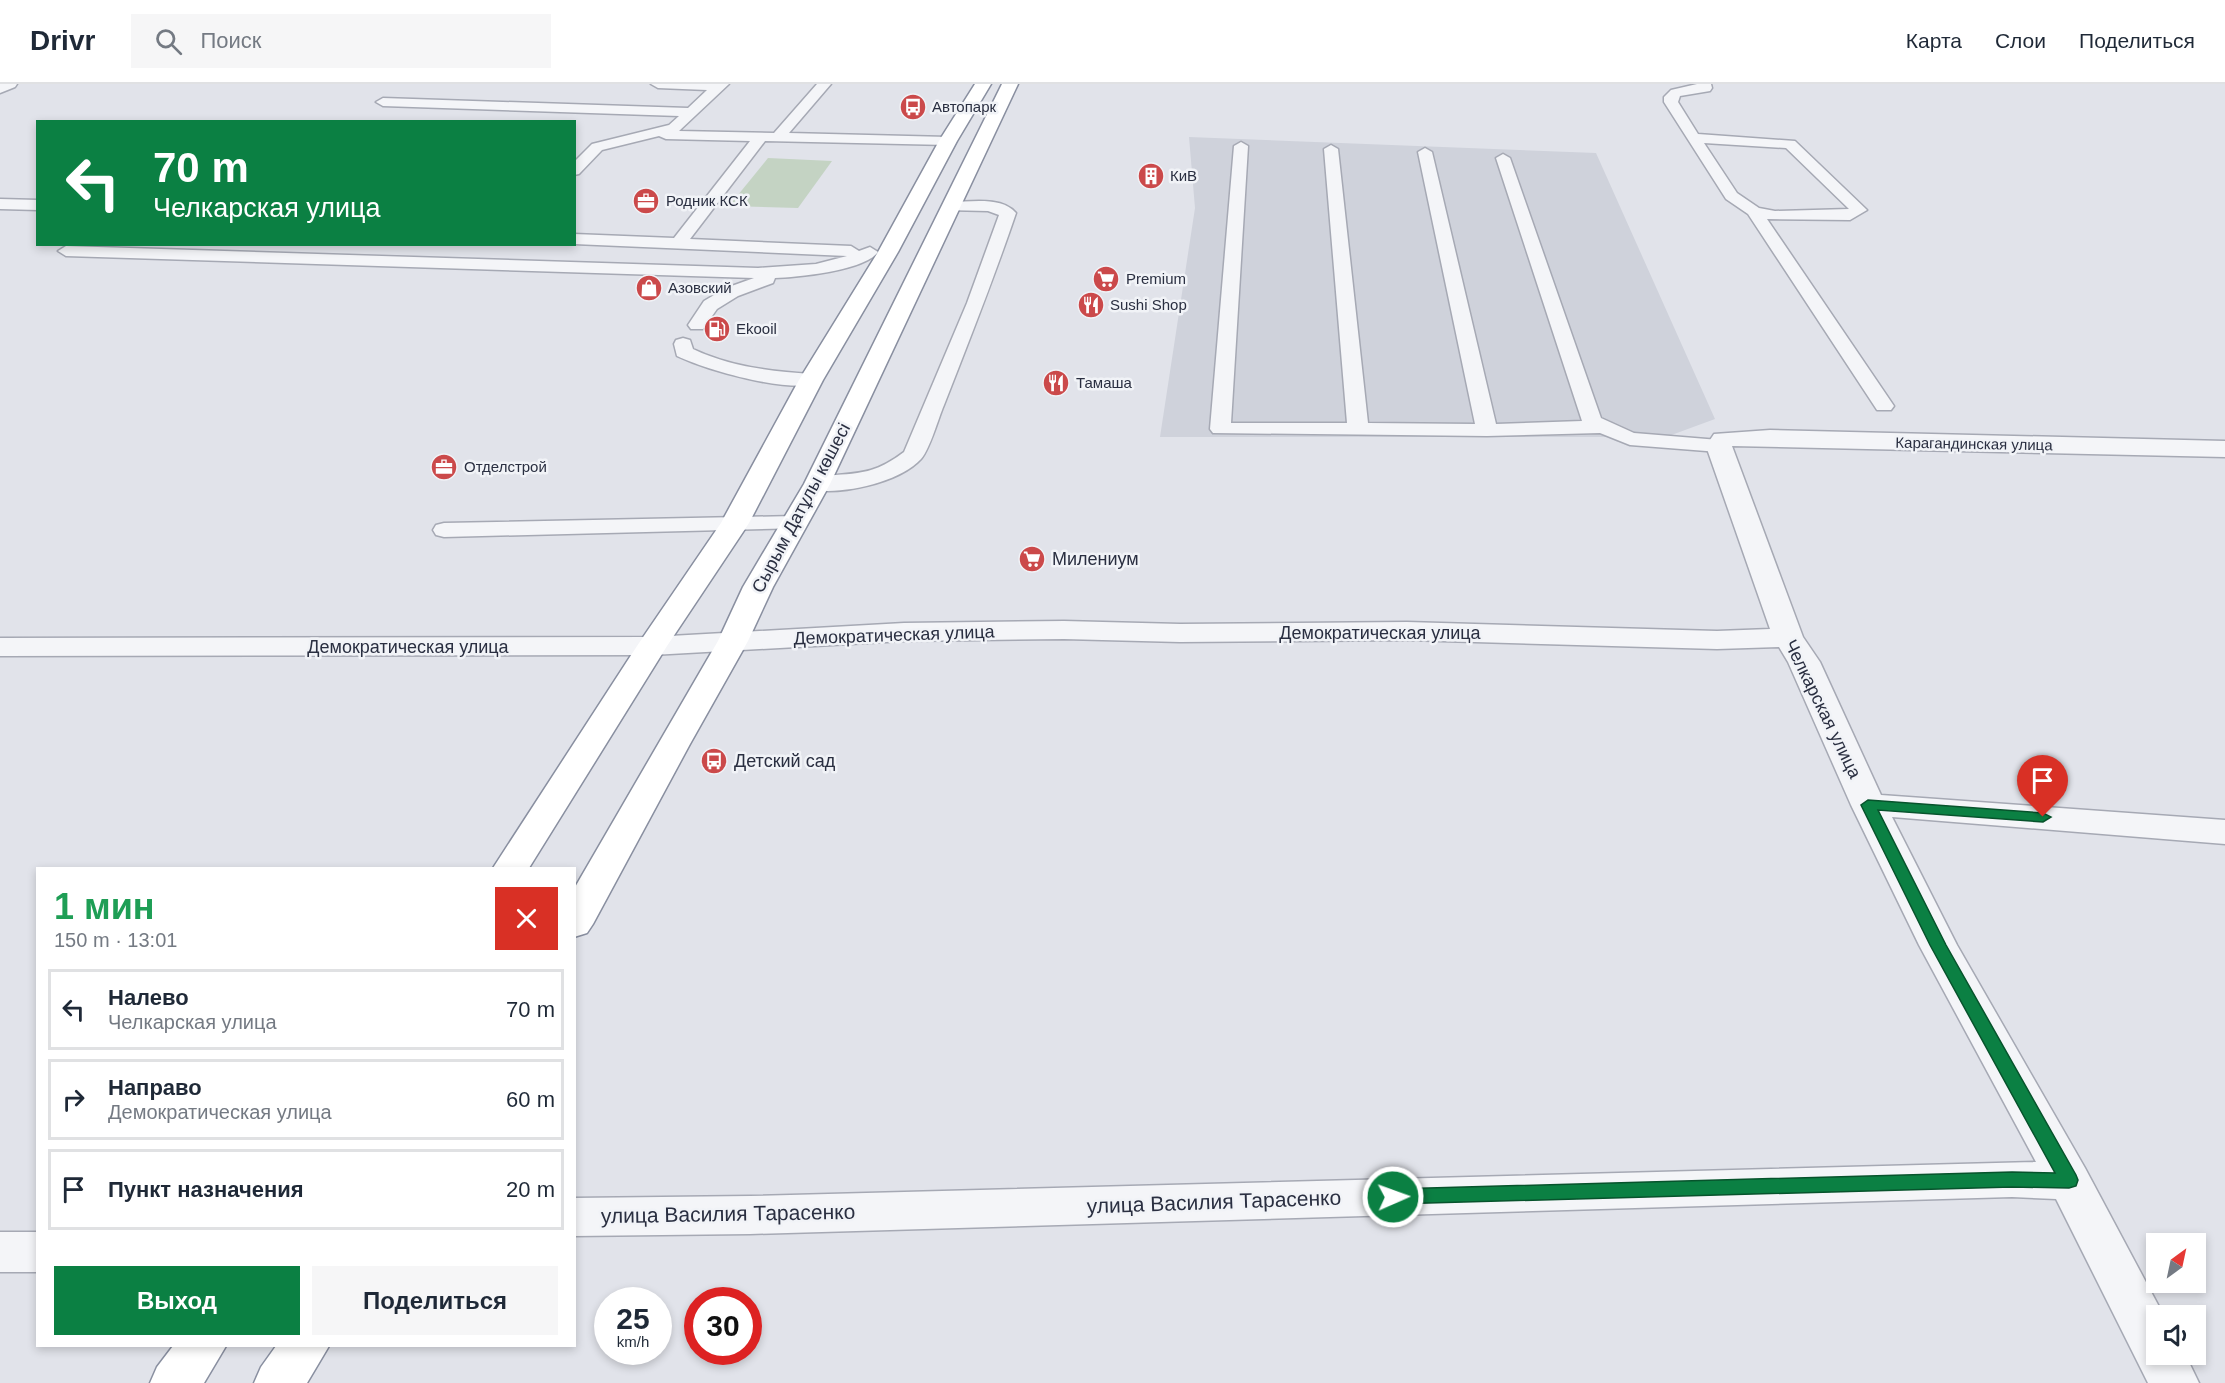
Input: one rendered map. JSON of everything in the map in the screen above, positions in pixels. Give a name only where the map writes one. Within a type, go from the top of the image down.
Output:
[{"type":"highway","points":[[512,867],[652,646],[735,523],[879,252],[983,84]]},
{"type":"highway","name":"Сырым Датұлы көшесі","points":[[576,920],[673,744],[733,641],[758,587],[817,484],[1010,84]]},
{"type":"highway","points":[[175,1383],[200,1347]]},
{"type":"highway","points":[[279,1383],[303,1347]]},
{"type":"street","points":[[0,88],[9,84]]},
{"type":"street","name":"Карагандинская улица","points":[[1721,442],[2225,449]]},
{"type":"street","name":"Челкарская улица","points":[[1721,442],[1788,637],[1804,662],[1868,805],[1938,945],[2069,1180],[2146,1330]]},
{"type":"street","name":"Демократическая улица","points":[[0,647],[652,646],[904,632],[1065,630],[1180,633],[1407,631],[1717,640],[1788,637]]},
{"type":"street","points":[[1868,805],[2225,832]]},
{"type":"street","name":"улица Василия Тарасенко","points":[[576,1217],[774,1214],[2012,1179],[2069,1180]]},
{"type":"street","points":[[0,1252],[36,1252]]},
{"type":"street","name":"Челкарская улица","points":[[2164,1365],[2174,1383]]},
{"type":"lane","points":[[658,84],[721,85]]},
{"type":"lane","points":[[778,138],[824,84]]},
{"type":"lane","points":[[1694,138],[1790,144],[1859,210],[1850,215],[1774,216],[1754,211],[1731,196],[1671,102],[1671,97],[1676,93],[1705,88],[1704,84]]},
{"type":"lane","points":[[721,85],[666,135],[948,141]]},
{"type":"lane","points":[[416,88],[434,98],[459,104]]},
{"type":"lane","points":[[383,102],[692,112]]},
{"type":"lane","points":[[576,169],[597,147],[674,128]]},
{"type":"lane","points":[[679,243],[761,137]]},
{"type":"lane","points":[[1241,146],[1220,429],[1487,430],[1605,427]]},
{"type":"lane","points":[[1331,149],[1358,429]]},
{"type":"lane","points":[[1425,152],[1487,430]]},
{"type":"lane","points":[[1503,158],[1592,422],[1630,439],[1721,442]]},
{"type":"lane","points":[[0,204],[36,205]]},
{"type":"lane","points":[[817,484],[872,480],[904,464],[913,455],[976,303],[1008,213],[990,208],[951,207]]},
{"type":"lane","points":[[1754,211],[1884,406]]},
{"type":"lane","points":[[576,239],[879,252]]},
{"type":"lane","points":[[66,251],[782,273],[833,266],[879,252]]},
{"type":"lane","points":[[697,325],[710,305],[732,292],[782,273]]},
{"type":"lane","points":[[683,344],[684,352],[725,368],[763,376],[812,380]]},
{"type":"lane","points":[[444,530],[657,528],[735,523],[795,523]]},
{"type":"shaded area","points":[[1189,137],[1596,153],[1715,419],[1666,437],[1160,437],[1195,208]]},
{"type":"green space","points":[[768,158],[832,161],[798,208],[729,206]]},
{"type":"place","name":"Автопарк","points":[[913,107]]},
{"type":"place","name":"КиВ","points":[[1151,176]]},
{"type":"place","name":"Родник КСК","points":[[646,201]]},
{"type":"place","name":"Premium","points":[[1106,279]]},
{"type":"place","name":"Азовский","points":[[649,288]]},
{"type":"place","name":"Sushi Shop","points":[[1091,305]]},
{"type":"place","name":"Ekooil","points":[[717,329]]},
{"type":"place","name":"Тамаша","points":[[1056,383]]},
{"type":"place","name":"Отделстрой","points":[[444,467]]},
{"type":"place","name":"Милениум","points":[[1032,559]]},
{"type":"place","name":"Детский сад","points":[[714,761]]},
{"type":"route","points":[[1393,1197],[2012,1179],[2069,1180],[1938,945],[1868,805],[2043,817]]}]
